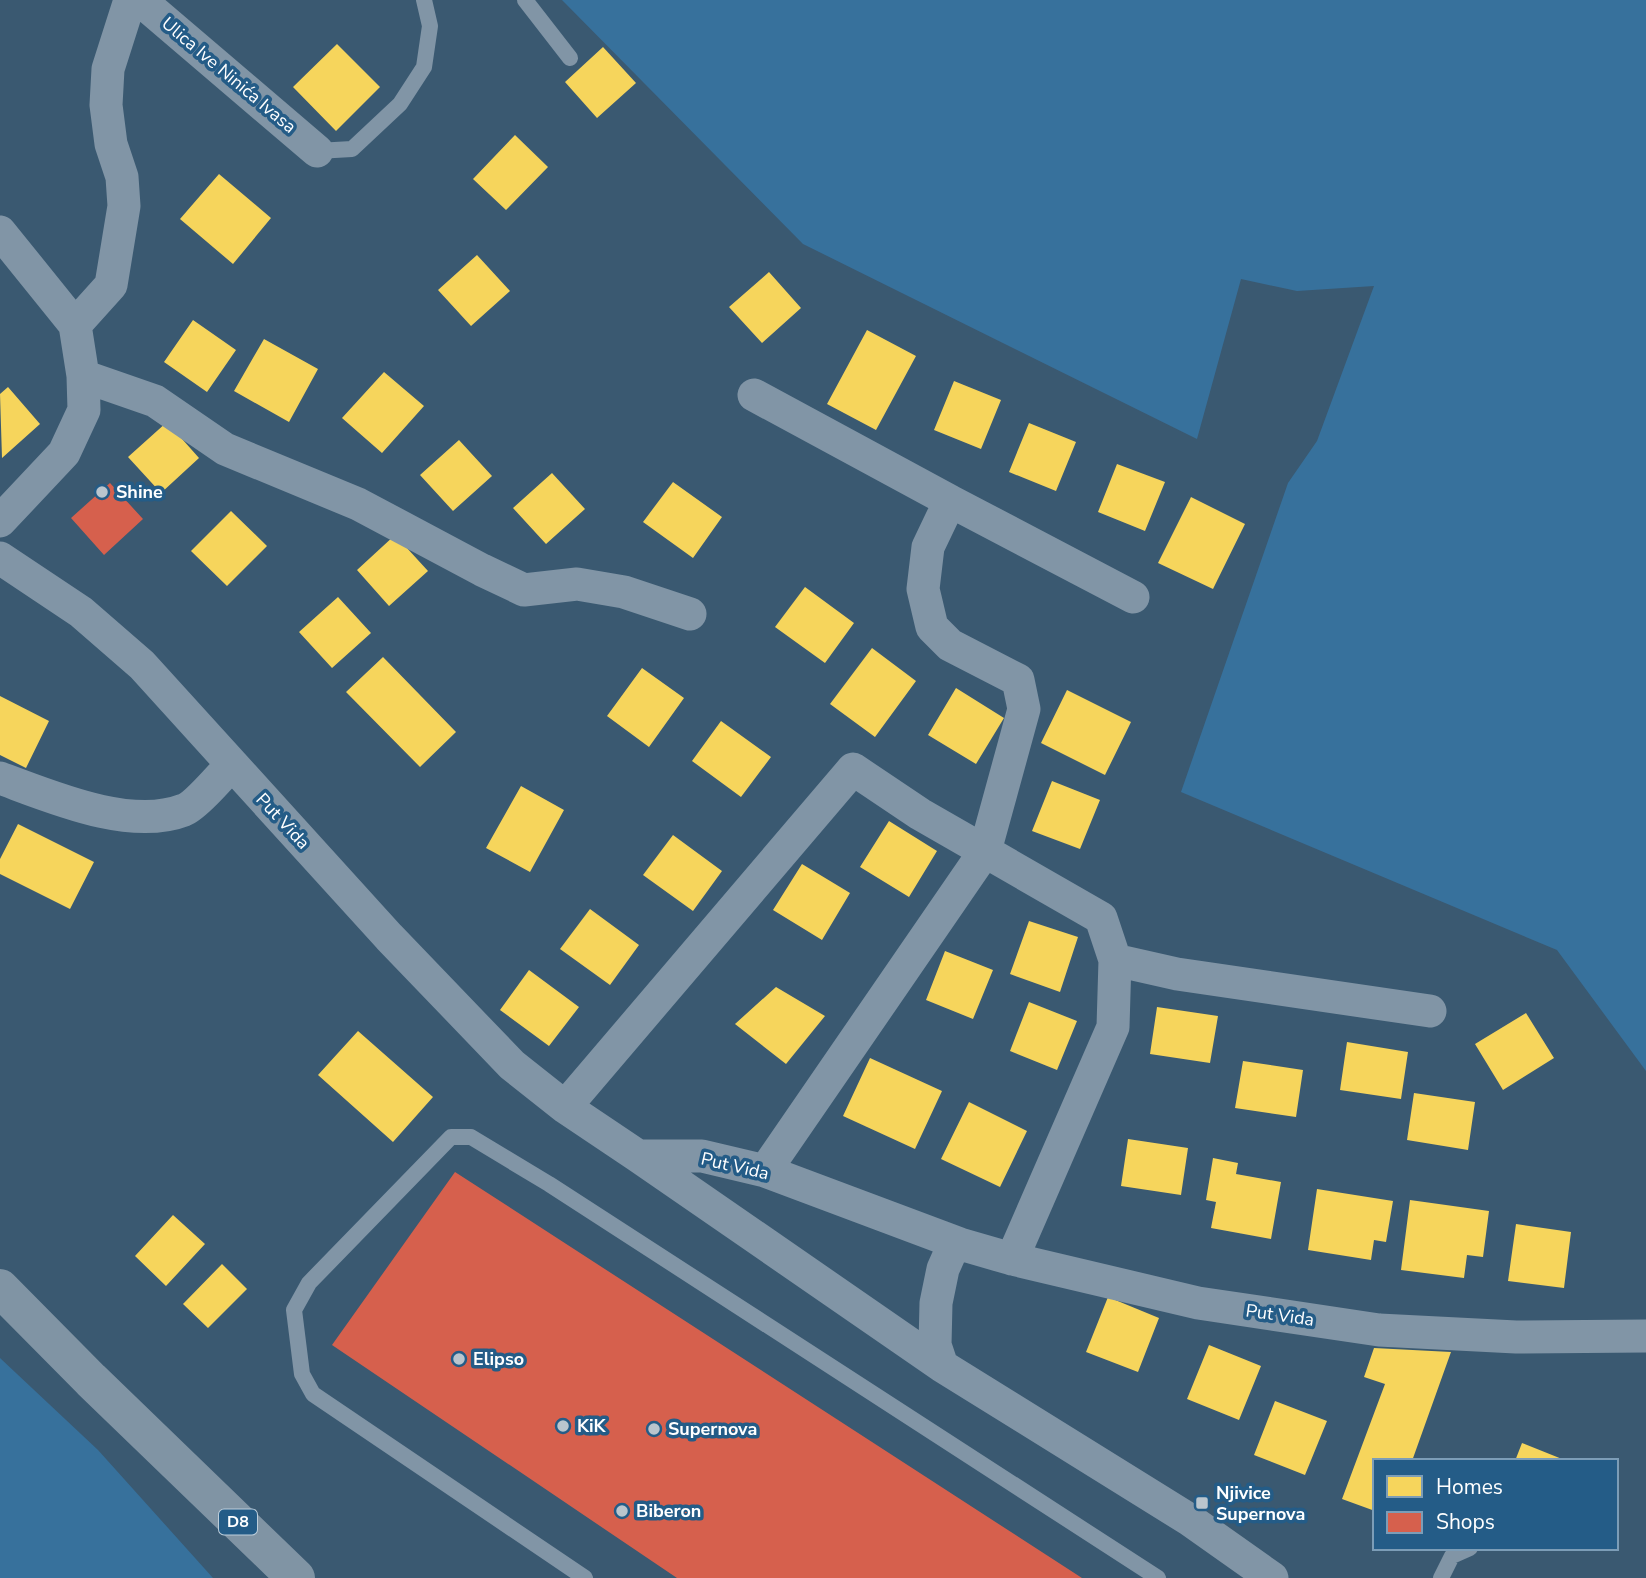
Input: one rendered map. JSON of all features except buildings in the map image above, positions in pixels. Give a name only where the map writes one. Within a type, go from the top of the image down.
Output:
[{"type":"main road","name":"D8","points":[[0,1288],[296,1578]]},
{"type":"street","points":[[75,325],[111,285],[124,206],[122,177],[111,144],[106,105],[108,69],[130,0]]},
{"type":"street","name":"Ulica Ive Ninića Ivasa","points":[[140,0],[317,151]]},
{"type":"street","points":[[0,232],[75,325],[83,376],[84,410],[64,453],[0,521]]},
{"type":"street","points":[[83,376],[155,401],[225,449],[358,503],[524,590],[577,584],[624,592],[690,614]]},
{"type":"street","points":[[754,395],[1133,597]]},
{"type":"street","points":[[765,1171],[985,851],[1024,709],[1018,680],[950,645],[932,627],[923,589],[928,547],[950,501]]},
{"type":"street","name":"Put Vida","points":[[0,558],[81,612],[142,665],[389,937],[512,1065],[565,1107],[639,1156],[702,1156],[765,1171],[960,1244],[1198,1303],[1379,1330],[1516,1336],[1646,1336]]},
{"type":"street","points":[[0,778],[76,806],[146,818],[187,810],[231,765]]},
{"type":"street","points":[[565,1107],[853,769],[920,814],[1101,918],[1115,960],[1113,1027],[1012,1259]]},
{"type":"street","points":[[1115,960],[1191,976],[1430,1011]]},
{"type":"street","points":[[639,1156],[942,1366],[1190,1520],[1272,1578]]},
{"type":"street","points":[[942,1366],[935,1345],[936,1303],[943,1269],[951,1251],[960,1244]]},
{"type":"lane","points":[[317,151],[352,149],[400,104],[424,67],[430,26],[424,0]]},
{"type":"lane","points":[[525,0],[570,58]]},
{"type":"lane","points":[[585,1578],[313,1394],[302,1374],[294,1310],[309,1283],[451,1137],[471,1137],[549,1184],[1158,1578]]},
{"type":"lane","points":[[1441,1578],[1452,1556],[1466,1550]]},
{"type":"shaded area","points":[[562,0],[1646,0],[1646,1071],[1557,950],[1181,792],[1288,483],[1317,441],[1374,286],[1297,291],[1241,279],[1197,439],[803,244]]},
{"type":"shaded area","points":[[0,1358],[98,1450],[213,1578],[0,1578]]},
{"type":"place","name":"Shine","points":[[102,492]]},
{"type":"place","name":"Elipso","points":[[459,1359]]},
{"type":"place","name":"KiK","points":[[563,1426]]},
{"type":"place","name":"Supernova","points":[[654,1429]]},
{"type":"place","name":"Njivice Supernova","points":[[1202,1503]]},
{"type":"place","name":"Biberon","points":[[622,1511]]}]
